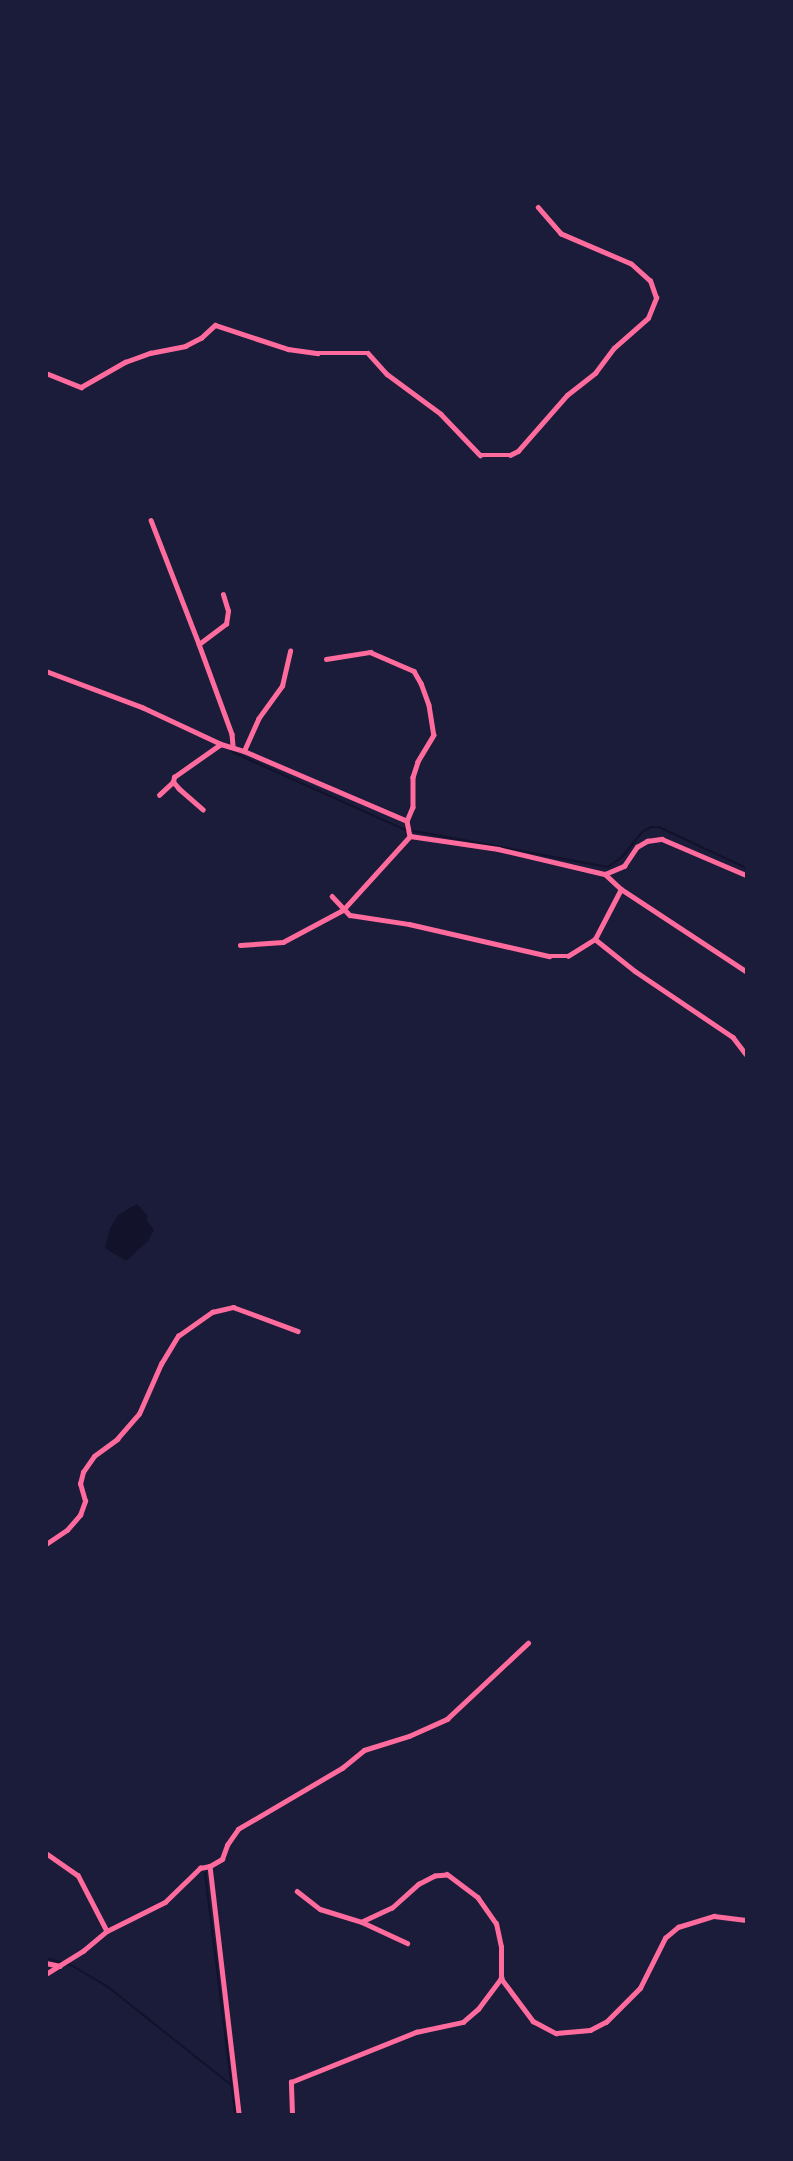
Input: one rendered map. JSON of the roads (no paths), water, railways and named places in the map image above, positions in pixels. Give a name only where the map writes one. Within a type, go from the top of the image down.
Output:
[{"type":"street","points":[[46,373],[81,387],[125,362],[201,338],[215,325],[288,349],[318,353],[368,353],[387,374],[441,414],[469,446],[480,454],[510,455],[518,451],[567,395],[595,373],[614,348],[648,318],[656,298],[650,281],[631,264],[561,234],[538,208]]},
{"type":"street","points":[[151,520],[232,734],[233,746]]},
{"type":"street","points":[[199,644],[225,624],[228,611],[223,595]]},
{"type":"street","points":[[244,751],[258,719],[282,686],[290,651]]},
{"type":"street","points":[[326,659],[370,652],[414,671],[421,683],[429,705],[434,735],[416,769],[413,807],[407,823],[410,835]]},
{"type":"street","points":[[46,671],[142,707],[221,744],[233,746],[407,823]]},
{"type":"street","points":[[159,795],[173,782],[179,771],[221,744]]},
{"type":"street","points":[[173,782],[203,810]]},
{"type":"street","points":[[410,835],[498,849],[605,874],[621,889],[747,971]]},
{"type":"street","points":[[240,945],[283,942],[343,910],[410,835]]},
{"type":"street","points":[[605,874],[624,866],[637,847],[647,841],[662,839],[747,875]]},
{"type":"street","points":[[332,896],[350,915],[409,924],[549,956],[568,956],[595,939],[621,889]]},
{"type":"street","points":[[595,939],[635,971],[733,1037],[747,1054]]},
{"type":"street","points":[[46,1544],[67,1530],[80,1515],[85,1501],[80,1484],[83,1472],[94,1456],[117,1438],[139,1414],[165,1356],[178,1336],[212,1312],[233,1307],[298,1330]]},
{"type":"street","points":[[46,1974],[61,1966],[107,1931],[165,1902],[200,1868],[210,1866],[222,1859],[227,1845],[238,1829],[342,1768],[364,1750],[409,1736],[447,1719],[528,1643]]},
{"type":"street","points":[[46,1853],[78,1875],[107,1931]]},
{"type":"street","points":[[210,1866],[239,2115]]},
{"type":"street","points":[[292,2115],[291,2082],[416,2032],[463,2022],[478,2009],[501,1978],[501,1947],[496,1924],[478,1898],[447,1875],[435,1876],[419,1884],[392,1908],[362,1922]]},
{"type":"street","points":[[297,1890],[320,1909],[341,1918],[362,1922],[407,1943]]},
{"type":"street","points":[[501,1978],[533,2021],[556,2033],[590,2030],[606,2022],[640,1988],[665,1938],[678,1927],[714,1916],[747,1920]]},
{"type":"street","points":[[46,1963],[61,1966]]},
{"type":"waterway","points":[[232,752],[403,829],[608,867],[622,857],[642,832],[651,827],[659,827],[746,868]]},
{"type":"waterway","points":[[205,1873],[235,2114]]},
{"type":"waterway","points":[[46,1958],[71,1965],[108,1987],[231,2085]]}]
